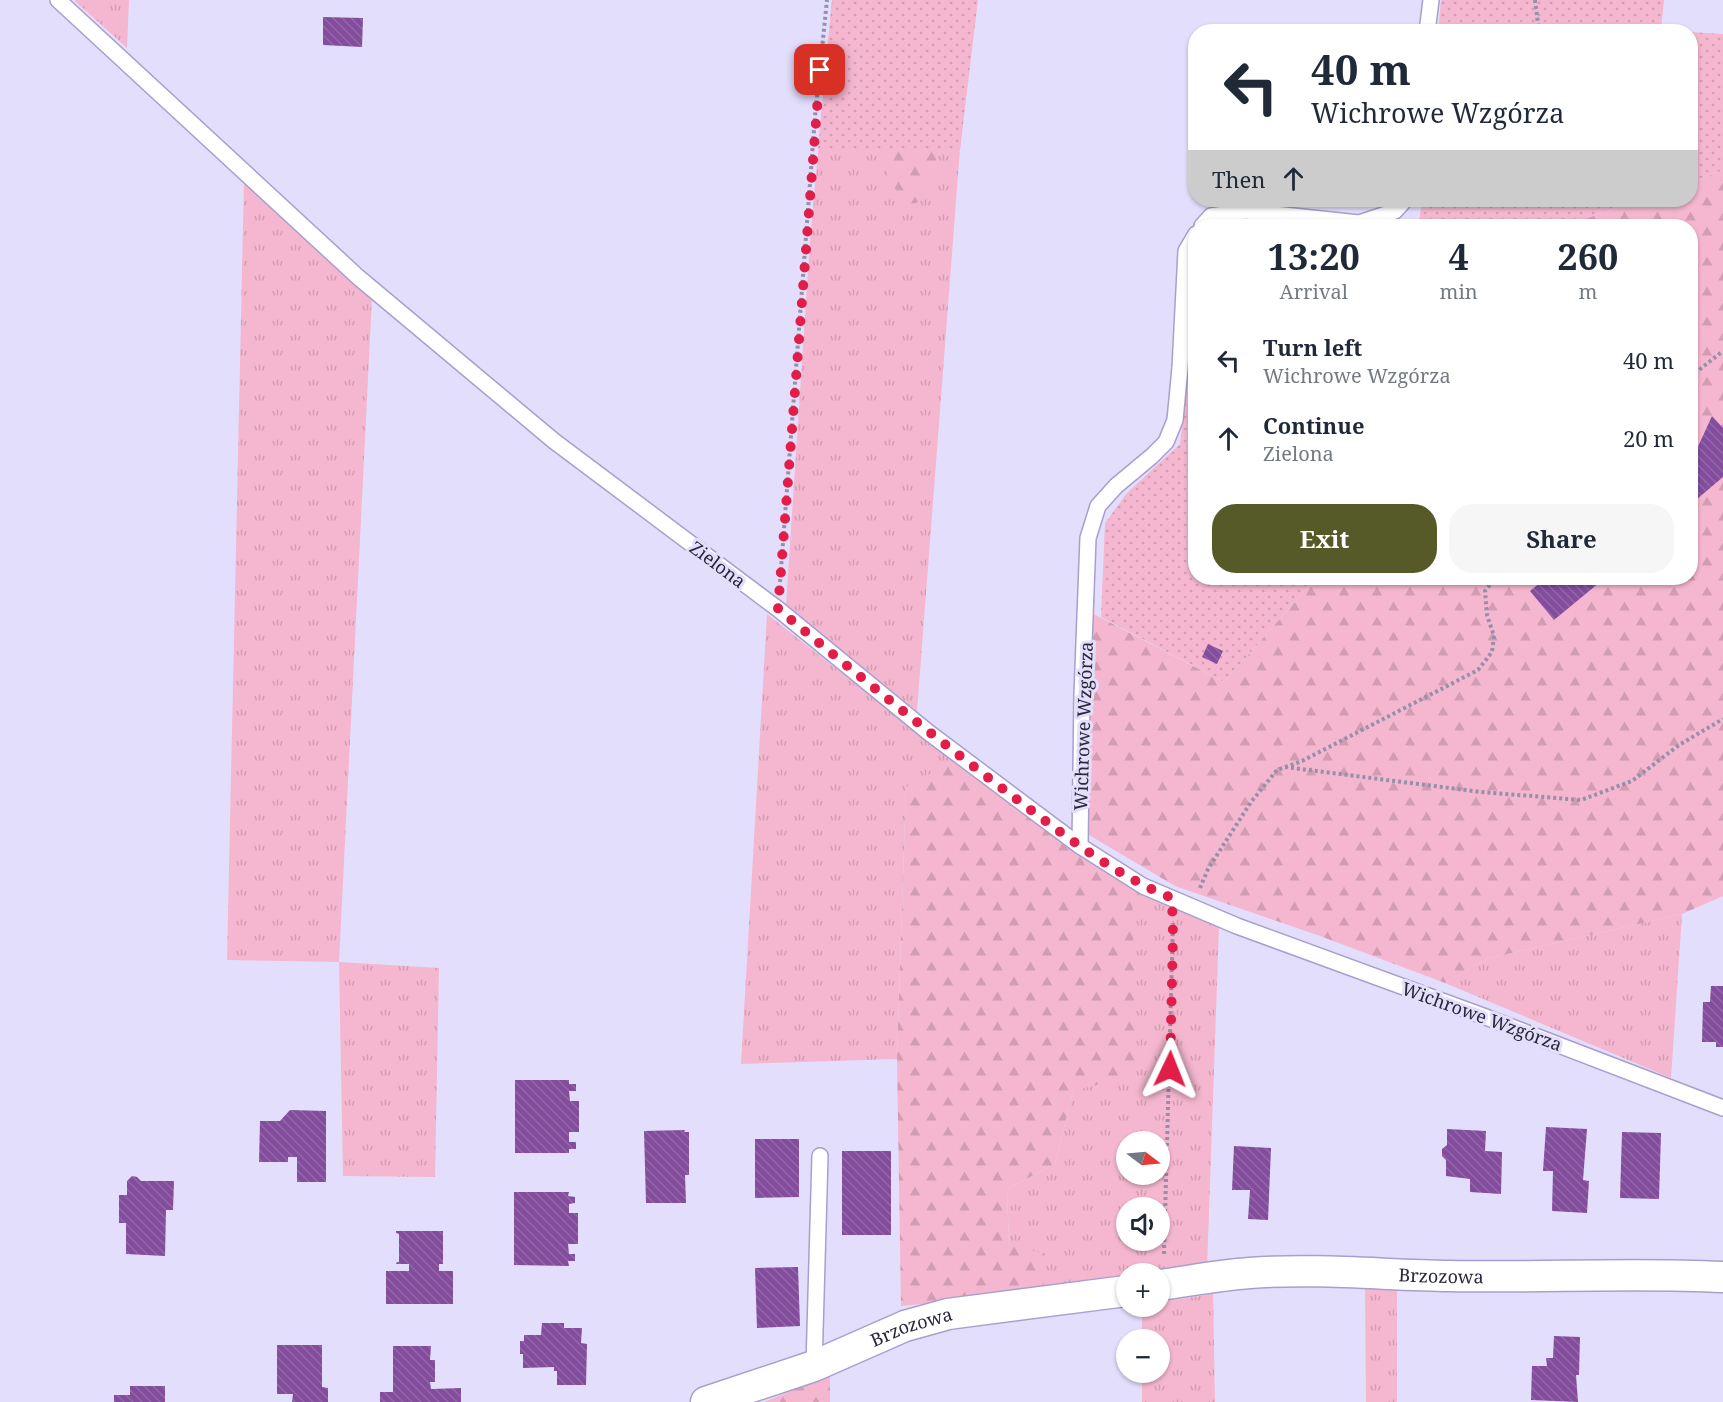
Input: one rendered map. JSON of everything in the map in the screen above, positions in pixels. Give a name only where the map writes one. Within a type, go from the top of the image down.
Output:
[{"type":"street","name":"Brzozowa","points":[[1170,1284],[1248,1273],[1345,1271],[1451,1276],[1665,1274],[1723,1277]]},
{"type":"street","name":"Brzozowa","points":[[706,1402],[814,1366],[905,1326],[948,1314],[1116,1292]]},
{"type":"lane","name":"Zielona","points":[[58,0],[358,277],[554,441],[778,609],[928,732],[1080,846]]},
{"type":"lane","points":[[1428,24],[1431,0]]},
{"type":"lane","points":[[1373,219],[1395,211],[1399,207]]},
{"type":"lane","points":[[1208,219],[1210,216],[1245,211],[1315,219]]},
{"type":"lane","name":"Wichrowe Wzgórza","points":[[1188,248],[1174,420],[1166,442],[1116,486],[1098,506],[1088,538],[1082,695],[1080,846],[1143,886],[1237,926],[1472,1012],[1723,1108]]},
{"type":"lane","points":[[814,1366],[820,1156]]},
{"type":"path","points":[[778,609],[815,116],[827,0]]},
{"type":"path","points":[[1535,0],[1538,24]]},
{"type":"path","points":[[1698,371],[1723,351]]},
{"type":"path","points":[[1192,907],[1208,869],[1251,802],[1277,770],[1302,760],[1478,670],[1492,652],[1494,636],[1487,615],[1485,591],[1490,585]]},
{"type":"path","points":[[1284,767],[1470,790],[1581,800],[1632,781],[1679,745],[1723,719]]},
{"type":"path","points":[[1163,1263],[1173,935],[1172,898]]},
{"type":"green space","points":[[129,0],[127,48],[75,1]]},
{"type":"green space","points":[[832,0],[977,0],[960,149],[917,711],[786,605],[810,241]]},
{"type":"green space","points":[[832,0],[978,0],[960,149],[818,149]]},
{"type":"green space","points":[[1441,0],[1664,0],[1662,24],[1439,24]]},
{"type":"green space","points":[[1698,32],[1723,34],[1723,170],[1698,179]]},
{"type":"green space","points":[[927,73],[939,154],[917,203],[903,204],[872,142]]},
{"type":"green space","points":[[1723,170],[1723,896],[1682,914],[1486,959],[1445,983],[1320,936],[1175,886],[1089,835],[1090,612],[1224,682],[1310,585],[1698,585],[1698,219],[1584,219],[1620,207],[1698,207],[1698,179]]},
{"type":"green space","points":[[244,180],[372,298],[339,962],[227,960]]},
{"type":"green space","points":[[1421,207],[1620,207],[1584,219],[1420,219]]},
{"type":"green space","points":[[1249,217],[1264,219],[1241,219]]},
{"type":"green space","points":[[1188,373],[1188,585],[1310,585],[1224,682],[1101,617],[1105,523],[1127,493],[1180,444]]},
{"type":"green space","points":[[767,614],[953,761],[906,788],[897,1059],[741,1064]]},
{"type":"green space","points":[[953,761],[1132,883],[1136,1075],[1073,1091],[1055,1164],[1007,1189],[1009,1246],[1045,1253],[1043,1292],[901,1306],[897,1059],[906,787]]},
{"type":"green space","points":[[1132,883],[1147,894],[1219,927],[1207,1268],[1170,1271],[1170,1263],[1116,1263],[1116,1279],[1043,1292],[1009,1246],[1007,1189],[1055,1164],[1073,1091]]},
{"type":"green space","points":[[1682,914],[1671,1078],[1445,983],[1486,959]]},
{"type":"green space","points":[[339,962],[439,968],[435,1177],[343,1176]]},
{"type":"green space","points":[[1365,1286],[1397,1287],[1397,1402],[1366,1402]]},
{"type":"green space","points":[[1213,1294],[1215,1402],[1142,1402],[1142,1383],[1170,1383],[1170,1329],[1142,1329],[1142,1317],[1170,1317],[1170,1300]]},
{"type":"green space","points":[[830,1375],[830,1402],[764,1402]]},
{"type":"building","points":[[323,17],[363,18],[362,47],[323,45]]},
{"type":"building","points":[[1712,416],[1723,428],[1723,477],[1698,498],[1698,447]]},
{"type":"building","points":[[1537,585],[1596,585],[1554,620],[1530,591]]},
{"type":"building","points":[[1208,644],[1223,651],[1217,664],[1202,657]]},
{"type":"building","points":[[1711,986],[1723,986],[1723,1047],[1716,1047],[1716,1042],[1702,1042],[1703,1002],[1710,1002]]},
{"type":"building","points":[[515,1080],[569,1080],[569,1084],[576,1084],[576,1091],[569,1091],[570,1101],[579,1101],[579,1132],[569,1132],[569,1142],[576,1142],[576,1149],[569,1149],[569,1153],[515,1153]]},
{"type":"building","points":[[290,1110],[326,1111],[326,1182],[297,1182],[297,1157],[288,1157],[288,1162],[259,1162],[260,1121],[280,1121]]},
{"type":"building","points":[[1546,1127],[1587,1129],[1583,1180],[1589,1181],[1587,1213],[1552,1211],[1553,1171],[1543,1171]]},
{"type":"building","points":[[1447,1129],[1486,1131],[1485,1151],[1502,1152],[1501,1194],[1470,1192],[1470,1179],[1446,1176],[1446,1160],[1442,1156],[1442,1149],[1447,1145]]},
{"type":"building","points":[[685,1130],[684,1132],[689,1132],[689,1175],[685,1175],[686,1203],[646,1203],[644,1131]]},
{"type":"building","points":[[1622,1132],[1661,1133],[1659,1199],[1620,1198]]},
{"type":"building","points":[[755,1139],[799,1139],[799,1197],[755,1198]]},
{"type":"building","points":[[1234,1146],[1271,1148],[1268,1220],[1248,1219],[1250,1190],[1232,1190]]},
{"type":"building","points":[[842,1151],[891,1151],[891,1235],[842,1235]]},
{"type":"building","points":[[132,1176],[141,1181],[174,1181],[173,1210],[166,1210],[165,1256],[126,1254],[126,1223],[119,1223],[119,1195],[127,1195],[127,1181]]},
{"type":"building","points":[[514,1192],[569,1192],[568,1196],[575,1197],[575,1203],[569,1204],[569,1213],[578,1213],[578,1244],[568,1244],[569,1254],[575,1254],[575,1261],[568,1261],[569,1266],[514,1265]]},
{"type":"building","points":[[396,1231],[443,1231],[443,1264],[439,1264],[439,1271],[453,1271],[453,1304],[386,1304],[386,1271],[409,1271],[409,1264],[396,1264],[399,1262],[399,1234]]},
{"type":"building","points":[[798,1267],[800,1326],[757,1328],[755,1268]]},
{"type":"building","points":[[542,1323],[564,1323],[564,1328],[582,1328],[581,1343],[587,1344],[586,1385],[557,1385],[557,1371],[554,1371],[554,1367],[523,1368],[520,1341],[524,1341],[524,1335],[541,1335]]},
{"type":"building","points":[[1554,1336],[1580,1337],[1579,1375],[1576,1375],[1578,1402],[1531,1400],[1532,1366],[1547,1366],[1546,1358],[1553,1358]]},
{"type":"building","points":[[277,1345],[322,1345],[322,1387],[328,1388],[328,1402],[292,1402],[293,1394],[277,1394]]},
{"type":"building","points":[[393,1346],[431,1346],[430,1360],[435,1360],[435,1382],[430,1382],[431,1389],[461,1388],[461,1402],[380,1402],[380,1392],[393,1392]]},
{"type":"building","points":[[130,1386],[165,1386],[165,1402],[114,1402],[114,1395],[130,1395]]},
{"type":"route","points":[[820,70],[778,609],[928,732],[1080,846],[1143,886],[1172,898],[1170,1069]]}]
